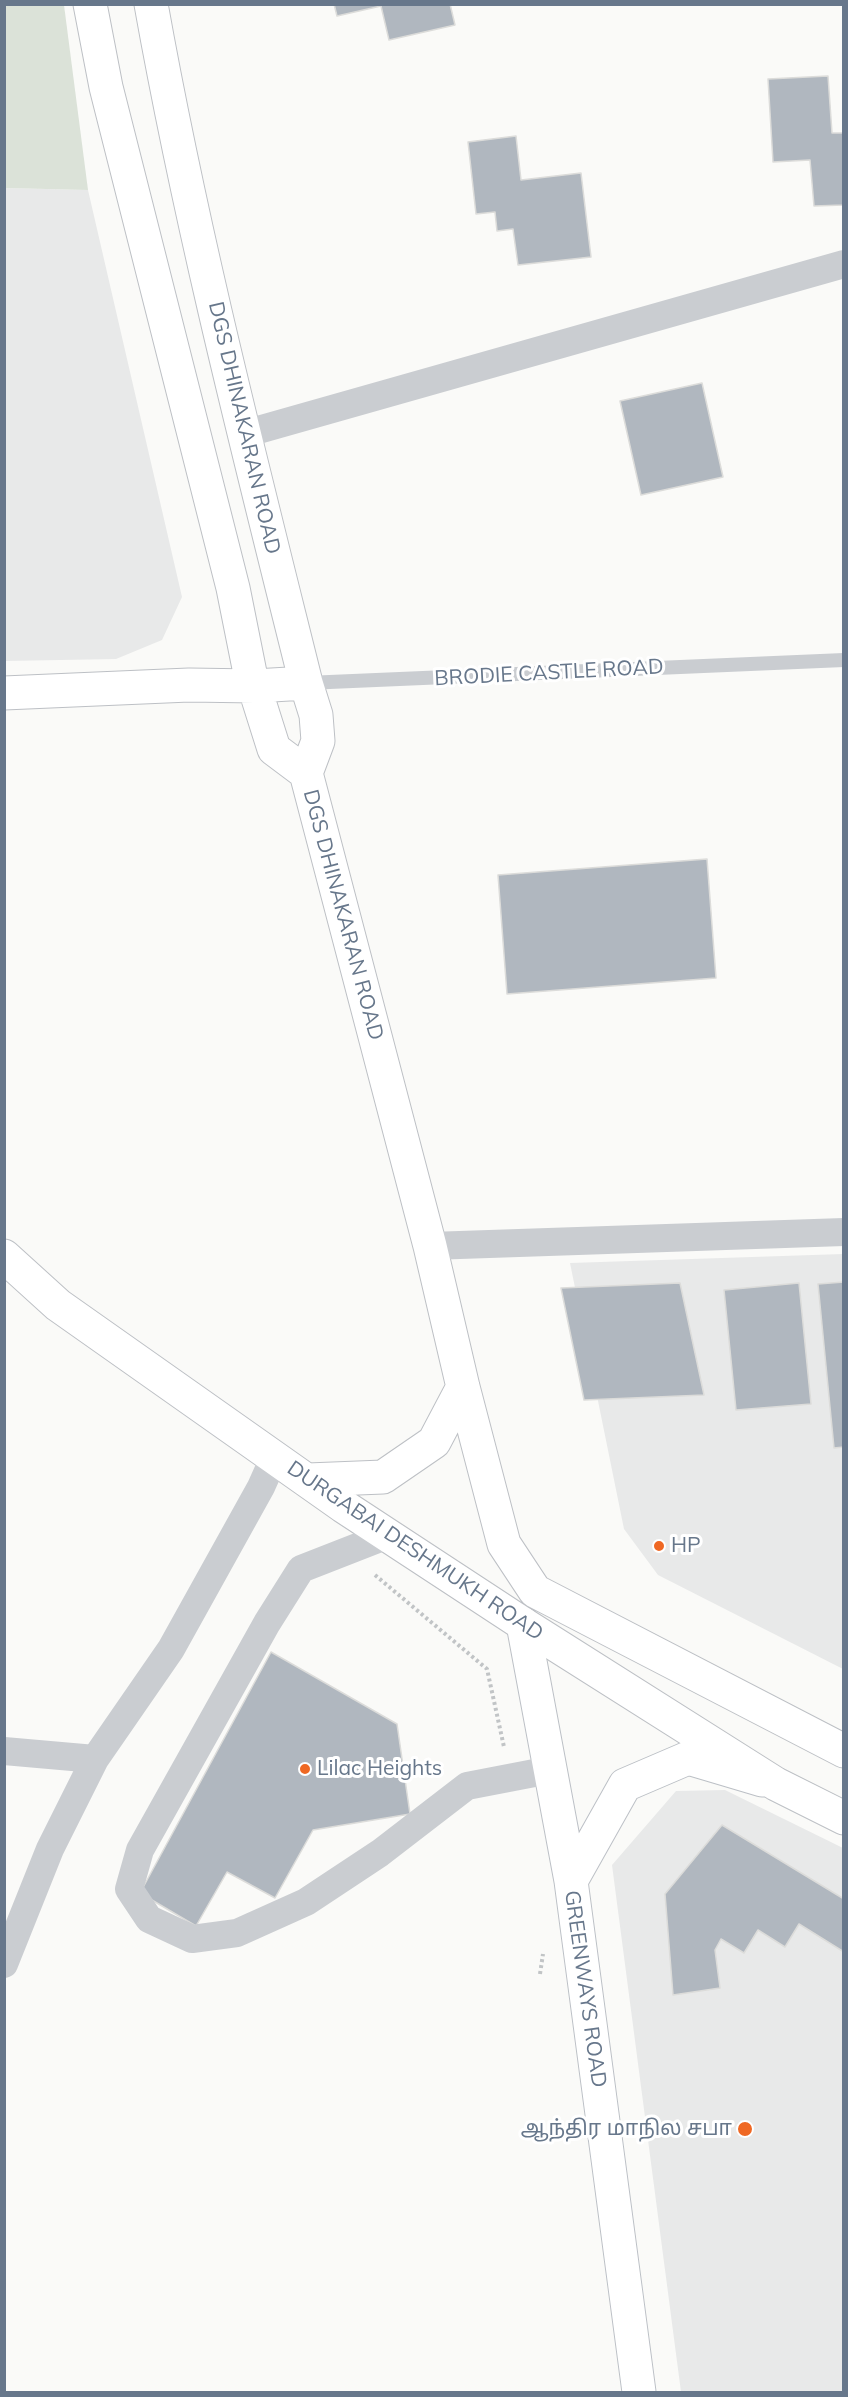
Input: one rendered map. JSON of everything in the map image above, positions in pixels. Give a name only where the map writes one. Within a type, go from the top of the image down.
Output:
[{"type":"main road","points":[[90,4],[106,87],[233,588],[250,674],[274,748],[306,773]]},
{"type":"main road","name":"DGS DHINAKARAN ROAD","points":[[151,4],[172,123],[244,434],[316,715],[318,741],[306,773],[430,1246],[463,1387]]},
{"type":"main road","name":"BRODIE CASTLE ROAD","points":[[4,693],[189,685],[255,686],[306,683]]},
{"type":"main road","name":"DURGABAI DESHMUKH ROAD","points":[[4,1257],[58,1305],[274,1458],[388,1535],[523,1624],[776,1784],[843,1818]]},
{"type":"main road","points":[[308,1480],[382,1477],[434,1442],[463,1387]]},
{"type":"main road","name":"DURGABAI DESHMUKH ROAD","points":[[463,1387],[504,1544],[535,1591],[843,1750]]},
{"type":"main road","name":"GREENWAYS ROAD","points":[[523,1624],[571,1881],[639,2392]]},
{"type":"main road","points":[[571,1881],[625,1785],[688,1758],[776,1784]]},
{"type":"street","points":[[244,434],[843,264]]},
{"type":"street","points":[[430,1246],[843,1232]]},
{"type":"street","points":[[4,1964],[50,1849],[94,1759],[171,1649],[261,1487],[274,1458]]},
{"type":"street","points":[[388,1535],[301,1569],[273,1614],[140,1850],[129,1889],[149,1919],[192,1939],[237,1933],[306,1902],[380,1853],[467,1786],[550,1770]]},
{"type":"street","points":[[4,1751],[94,1759]]},
{"type":"lane","name":"BRODIE CASTLE ROAD","points":[[306,683],[843,660]]},
{"type":"path","points":[[374,1574],[487,1669],[505,1748]]},
{"type":"path","points":[[540,1974],[544,1944]]},
{"type":"shaded area","points":[[5,4],[64,5],[88,190],[5,188]]},
{"type":"shaded area","points":[[5,188],[88,190],[182,597],[162,640],[116,659],[5,661]]},
{"type":"shaded area","points":[[843,1254],[843,1669],[658,1575],[624,1529],[570,1263]]},
{"type":"shaded area","name":"ஆந்திர மாநில சபா","points":[[725,1790],[843,1848],[843,2392],[681,2392],[612,1865],[676,1791]]},
{"type":"building","points":[[334,4],[450,4],[455,25],[389,40],[381,6],[337,16]]},
{"type":"building","points":[[828,76],[832,133],[844,133],[844,205],[814,206],[810,160],[773,162],[768,79]]},
{"type":"building","points":[[516,136],[521,180],[581,173],[591,257],[518,265],[513,229],[497,231],[495,212],[476,214],[468,142]]},
{"type":"building","points":[[702,383],[723,477],[641,495],[620,401]]},
{"type":"building","points":[[707,859],[716,978],[507,994],[498,875]]},
{"type":"building","points":[[844,1282],[844,1447],[834,1448],[818,1284]]},
{"type":"building","points":[[680,1283],[704,1395],[584,1400],[561,1288]]},
{"type":"building","points":[[799,1283],[811,1404],[736,1410],[724,1290]]},
{"type":"building","name":"Lilac Heights","points":[[271,1652],[397,1724],[410,1814],[313,1830],[275,1898],[227,1872],[196,1926],[140,1893]]},
{"type":"building","points":[[722,1825],[844,1899],[844,1952],[799,1924],[785,1947],[758,1930],[744,1953],[721,1939],[715,1950],[720,1988],[673,1995],[665,1894]]},
{"type":"place","name":"HP","points":[[659,1546]]},
{"type":"place","name":"Lilac Heights","points":[[305,1769]]},
{"type":"place","name":"ஆந்திர மாநில சபா","points":[[745,2129]]}]
